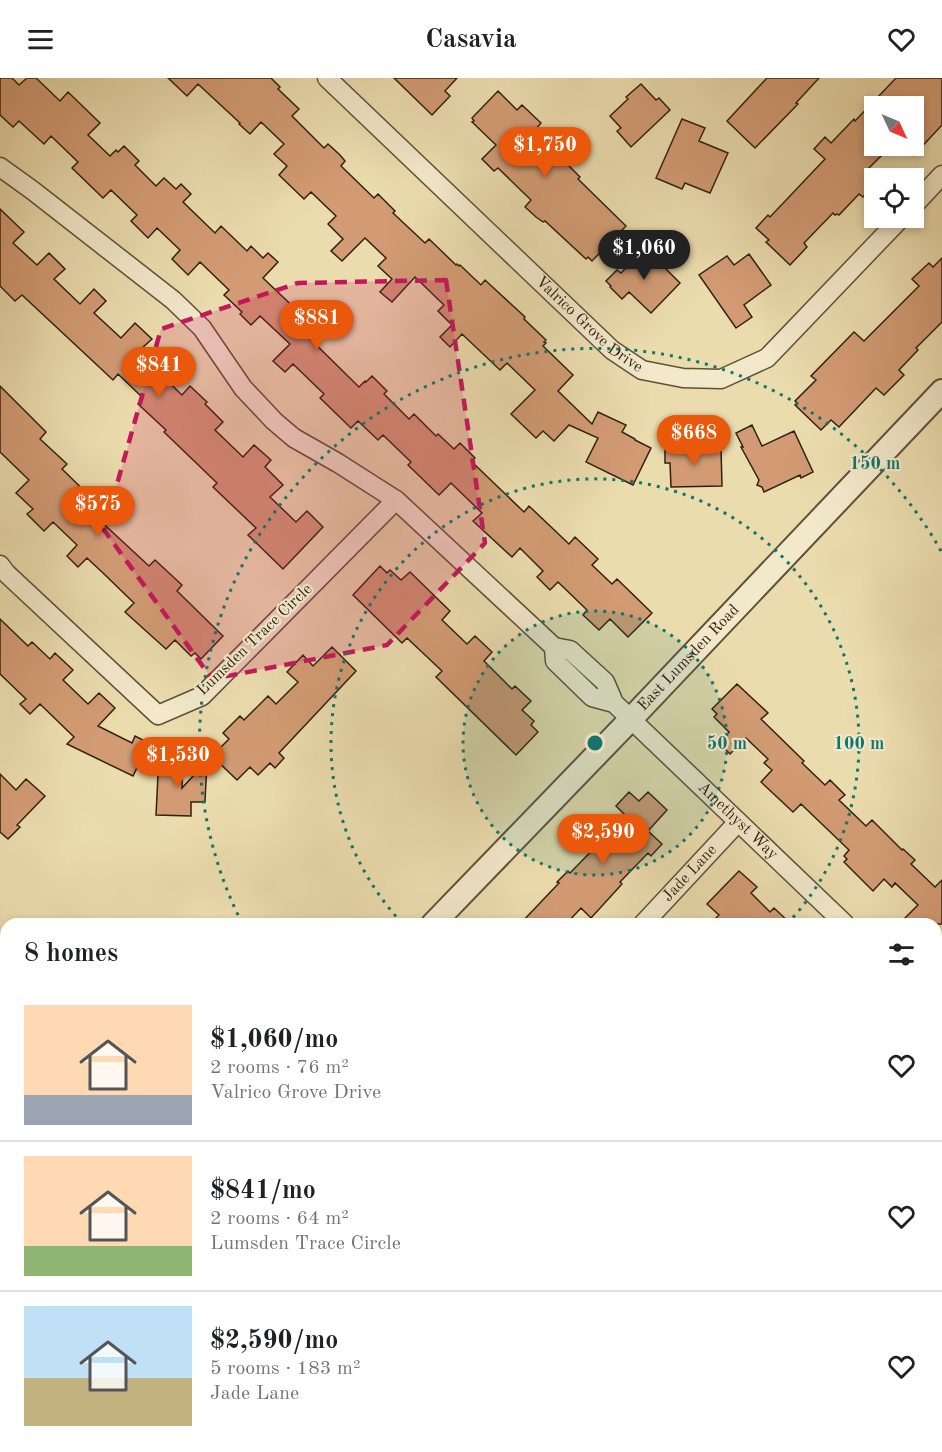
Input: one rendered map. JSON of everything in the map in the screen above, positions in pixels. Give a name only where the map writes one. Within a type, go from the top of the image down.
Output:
[{"type":"street","name":"Valrico Grove Drive","points":[[327,78],[612,350],[642,370],[683,378],[721,379],[766,358],[891,228]]},
{"type":"street","points":[[0,167],[173,300],[202,328],[243,388],[280,427],[294,438],[396,500],[554,647],[570,650],[605,682],[614,703],[631,719]]},
{"type":"street","points":[[924,194],[942,175]]},
{"type":"street","name":"East Lumsden Road","points":[[439,918],[942,391]]},
{"type":"street","name":"Lumsden Trace Circle","points":[[0,565],[158,715],[202,696],[396,500]]},
{"type":"street","name":"Amethyst Way","points":[[631,719],[839,918]]},
{"type":"street","name":"Jade Lane","points":[[656,918],[738,822]]},
{"type":"highlighted area","points":[[446,280],[485,543],[387,645],[212,679],[104,530],[161,329],[298,283]]},
{"type":"building","points":[[0,78],[12,78],[19,85],[27,78],[36,78],[60,101],[68,92],[100,123],[88,135],[110,156],[124,146],[139,161],[135,165],[156,186],[164,178],[176,189],[181,184],[191,194],[183,202],[215,233],[221,226],[247,251],[251,246],[263,258],[268,253],[278,262],[263,278],[304,317],[296,325],[359,387],[372,376],[387,391],[384,394],[409,419],[414,414],[436,436],[438,434],[454,449],[460,443],[475,458],[471,461],[524,512],[529,506],[569,544],[575,537],[598,559],[592,565],[612,584],[617,579],[652,613],[628,637],[610,619],[599,630],[583,615],[587,610],[558,582],[550,590],[537,577],[543,571],[520,548],[512,557],[473,521],[482,513],[451,483],[439,495],[408,465],[411,462],[383,435],[378,440],[358,421],[351,428],[320,398],[324,394],[293,364],[285,372],[273,361],[290,344],[260,316],[251,325],[240,314],[242,312],[224,295],[229,290],[200,262],[188,275],[172,259],[180,250],[157,228],[148,238],[131,221],[137,215],[111,190],[103,198],[72,168],[78,162],[51,136],[44,144],[19,121],[13,127],[0,115]]},
{"type":"building","points":[[168,78],[271,78],[280,87],[278,89],[299,109],[292,116],[324,148],[328,144],[340,155],[345,161],[341,166],[374,198],[378,194],[395,211],[393,213],[425,243],[429,239],[481,285],[485,280],[525,317],[524,319],[546,340],[543,346],[573,375],[558,391],[592,424],[598,412],[626,425],[622,432],[651,448],[633,485],[586,462],[598,438],[569,425],[554,441],[543,431],[536,438],[511,414],[535,390],[507,363],[500,370],[462,334],[450,347],[440,337],[452,325],[438,311],[444,305],[415,277],[392,302],[380,292],[392,279],[378,266],[386,258],[365,238],[342,261],[331,251],[343,239],[328,224],[336,216],[311,192],[304,199],[279,175],[287,166],[274,154],[284,144],[261,122],[250,134],[198,84],[187,96]]},
{"type":"building","points":[[394,78],[457,78],[445,91],[450,96],[432,115]]},
{"type":"building","points":[[767,78],[819,78],[796,103],[798,104],[755,148],[727,121]]},
{"type":"building","points":[[896,78],[942,78],[942,125],[924,144],[924,96],[879,96]]},
{"type":"building","points":[[641,84],[656,100],[659,98],[670,110],[631,147],[617,131],[621,128],[610,116]]},
{"type":"building","points":[[498,91],[517,110],[522,105],[541,123],[534,131],[626,226],[592,261],[588,257],[586,259],[545,221],[543,222],[525,207],[531,200],[498,168],[494,171],[482,159],[496,145],[472,122],[474,121],[472,118]]},
{"type":"building","points":[[864,112],[864,156],[881,156],[869,168],[864,168],[864,196],[859,194],[839,215],[833,213],[804,243],[807,247],[790,265],[766,242],[769,240],[756,228],[768,215],[770,217],[825,159],[814,149],[825,137],[831,143],[854,119],[855,121]]},
{"type":"building","points":[[682,119],[705,128],[699,141],[728,153],[710,193],[685,183],[682,189],[656,178]]},
{"type":"building","points":[[0,209],[24,232],[13,243],[37,265],[49,253],[65,269],[54,279],[80,304],[94,289],[106,301],[94,313],[121,338],[135,323],[152,339],[141,349],[160,367],[157,371],[182,395],[190,386],[207,402],[205,404],[223,422],[215,430],[243,457],[254,445],[271,460],[265,467],[283,485],[270,497],[296,522],[307,511],[323,527],[283,569],[248,535],[256,528],[213,487],[217,483],[138,404],[143,398],[118,374],[113,380],[22,295],[15,301],[0,286]]},
{"type":"building","points":[[646,247],[680,283],[651,313],[629,292],[622,299],[606,281],[617,270],[621,273]]},
{"type":"building","points":[[749,254],[771,285],[744,305],[752,317],[736,328],[699,275],[727,256],[734,265]]},
{"type":"building","points":[[942,258],[942,322],[916,348],[918,350],[899,370],[904,375],[884,395],[876,388],[839,427],[831,420],[821,430],[795,405],[797,403],[795,401],[816,380],[811,376],[854,332],[864,341],[919,286],[912,279],[929,263],[933,267]]},
{"type":"building","points":[[0,386],[46,432],[40,439],[67,464],[62,469],[101,507],[94,515],[149,566],[155,560],[182,585],[177,591],[223,636],[201,659],[195,653],[191,656],[175,640],[166,649],[125,612],[134,603],[103,573],[87,558],[78,567],[67,556],[77,545],[53,522],[44,531],[27,514],[33,509],[16,493],[29,480],[0,452]]},
{"type":"building","points":[[752,425],[762,446],[794,431],[813,472],[801,478],[800,475],[764,492],[762,487],[757,485],[759,480],[736,433]]},
{"type":"building","points":[[688,444],[688,447],[721,448],[722,486],[671,487],[670,463],[665,463],[665,445]]},
{"type":"building","points":[[380,566],[387,573],[390,570],[401,580],[410,572],[450,611],[442,620],[467,644],[475,636],[492,652],[484,661],[512,689],[515,686],[531,701],[522,710],[534,721],[531,725],[538,732],[516,755],[436,677],[442,671],[407,638],[402,643],[353,595]]},
{"type":"building","points":[[0,619],[28,646],[32,642],[50,659],[55,653],[73,670],[63,680],[88,704],[99,693],[115,708],[98,726],[132,743],[135,736],[149,743],[133,776],[67,744],[74,737],[40,704],[30,714],[20,704],[26,699],[0,674]]},
{"type":"building","points":[[332,647],[356,671],[279,753],[284,758],[275,768],[270,763],[258,775],[250,767],[237,780],[212,756],[229,739],[223,733],[240,716],[244,720],[268,696],[276,704],[298,682],[287,672],[303,655],[313,666]]},
{"type":"building","points":[[737,684],[768,713],[761,719],[825,785],[830,780],[845,795],[839,800],[866,826],[872,820],[915,860],[911,864],[935,887],[942,880],[942,918],[905,918],[918,905],[895,883],[892,887],[884,879],[873,891],[844,862],[847,859],[844,856],[849,850],[801,804],[793,812],[761,782],[772,770],[764,763],[768,759],[746,738],[730,754],[719,743],[729,732],[714,717],[717,714],[712,709]]},
{"type":"building","points":[[159,755],[183,759],[182,788],[207,761],[205,802],[191,802],[191,816],[156,815]]},
{"type":"building","points":[[0,774],[16,790],[26,779],[45,796],[17,825],[20,827],[8,839],[0,832]]},
{"type":"building","points":[[629,792],[639,801],[648,792],[667,810],[648,831],[662,844],[651,856],[648,853],[620,882],[622,884],[591,918],[581,908],[572,918],[526,918],[559,883],[557,882],[568,871],[570,873],[618,824],[625,815],[616,806]]},
{"type":"building","points":[[739,871],[757,887],[751,893],[770,912],[774,908],[785,918],[716,918],[719,915],[707,904]]}]
